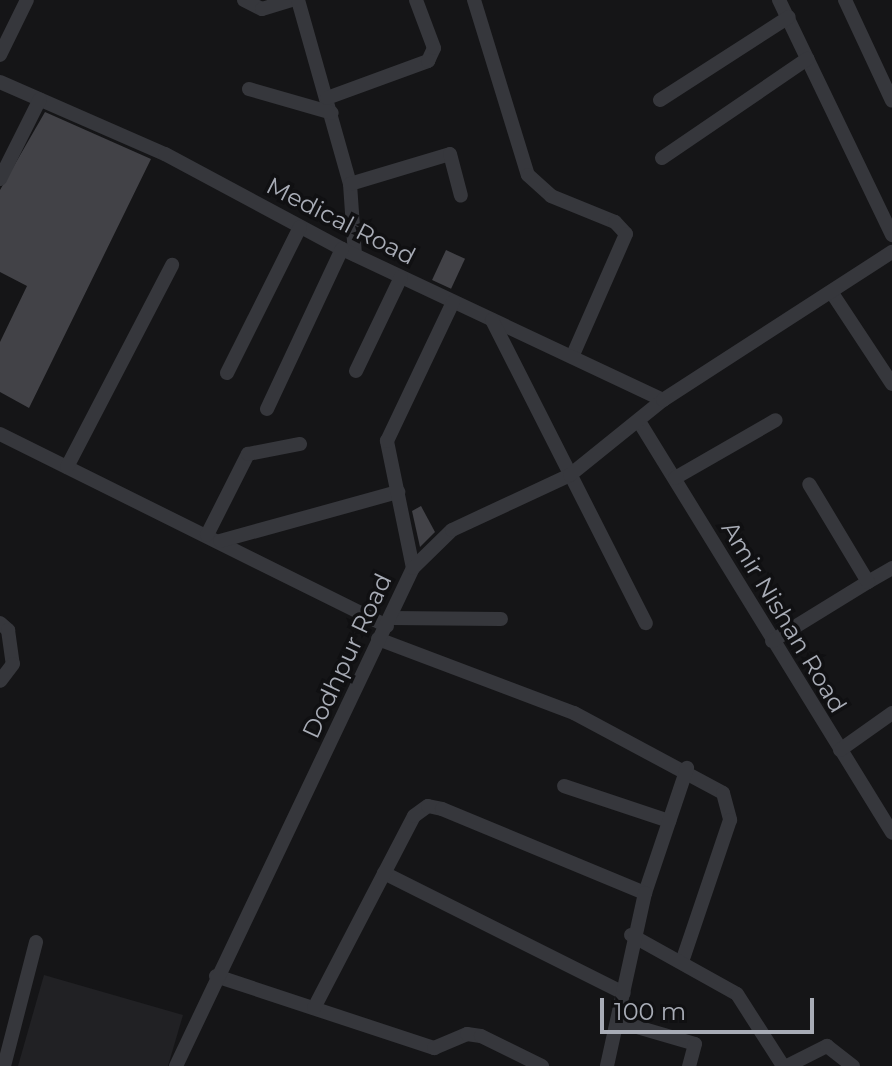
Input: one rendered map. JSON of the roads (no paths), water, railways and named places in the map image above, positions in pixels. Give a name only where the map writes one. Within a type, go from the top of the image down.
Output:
[{"type":"street","points":[[0,55],[27,0]]},
{"type":"street","points":[[244,0],[262,9],[291,0]]},
{"type":"street","points":[[267,409],[349,252],[350,184],[298,0]]},
{"type":"street","points":[[327,98],[428,61],[434,48],[416,0]]},
{"type":"street","points":[[474,0],[528,175],[551,196],[615,222],[626,234],[572,357]]},
{"type":"street","points":[[779,0],[892,235]]},
{"type":"street","points":[[845,0],[892,101]]},
{"type":"street","points":[[660,100],[789,17]]},
{"type":"street","points":[[662,158],[807,59]]},
{"type":"street","name":"Medical Road","points":[[0,82],[165,154],[349,252],[663,400]]},
{"type":"street","points":[[249,89],[332,113]]},
{"type":"street","points":[[0,179],[40,99]]},
{"type":"street","points":[[350,184],[450,154],[461,196]]},
{"type":"street","points":[[227,373],[300,227]]},
{"type":"street","name":"Dodhpur Road","points":[[176,1066],[216,976],[413,568],[452,530],[570,475],[640,423],[663,400],[892,252]]},
{"type":"street","points":[[67,467],[172,265]]},
{"type":"street","points":[[356,371],[401,277]]},
{"type":"street","points":[[832,293],[892,384]]},
{"type":"street","points":[[413,568],[387,441],[453,302]]},
{"type":"street","points":[[492,320],[646,623]]},
{"type":"street","points":[[675,478],[776,420]]},
{"type":"street","name":"Amir Nishan Road","points":[[640,423],[892,833]]},
{"type":"street","points":[[0,434],[389,622],[501,619]]},
{"type":"street","points":[[214,538],[248,454],[300,444]]},
{"type":"street","points":[[809,484],[868,582]]},
{"type":"street","points":[[214,538],[398,492]]},
{"type":"street","points":[[772,641],[892,568]]},
{"type":"street","points":[[0,623],[8,630],[13,664],[0,681]]},
{"type":"street","points":[[378,639],[574,713],[687,768],[723,793],[730,820],[683,959]]},
{"type":"street","points":[[840,750],[892,713]]},
{"type":"street","points":[[607,1066],[620,1022],[631,935],[687,768]]},
{"type":"street","points":[[564,786],[669,821]]},
{"type":"street","points":[[314,1008],[414,816],[428,806],[645,893]]},
{"type":"street","points":[[384,873],[624,993]]},
{"type":"street","points":[[631,935],[683,959],[737,994],[785,1066],[827,1046],[853,1066]]},
{"type":"street","points":[[4,1066],[36,942]]},
{"type":"street","points":[[216,976],[434,1048],[467,1034],[481,1036],[542,1066]]},
{"type":"street","points":[[620,1022],[695,1044],[689,1066]]}]
